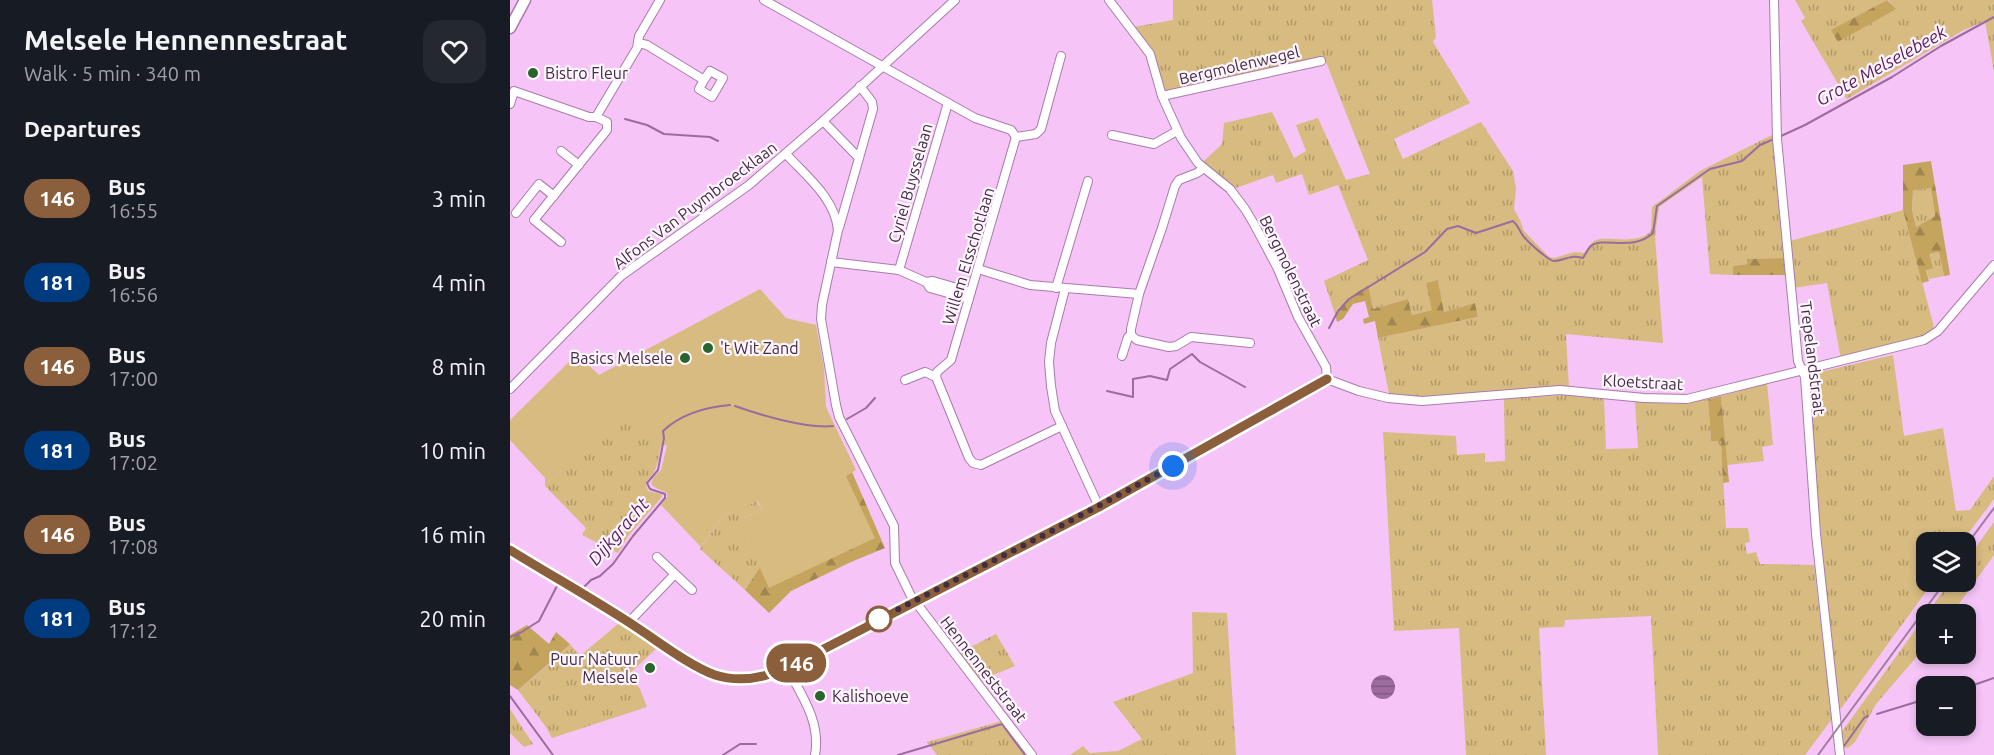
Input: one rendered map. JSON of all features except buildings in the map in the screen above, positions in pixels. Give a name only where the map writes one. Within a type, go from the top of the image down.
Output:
[{"type":"main road","points":[[510,28],[525,0]]},
{"type":"street","points":[[596,117],[637,48],[639,36],[660,0]]},
{"type":"street","points":[[764,0],[948,104],[975,118],[1011,130],[1017,137],[1036,134],[1041,129],[1061,56]]},
{"type":"street","name":"Alfons Van Puymbroecklaan","points":[[510,388],[621,276],[749,185],[823,121],[955,0]]},
{"type":"street","name":"Bergmolenstraat","points":[[1109,0],[1150,54],[1162,96],[1177,131],[1191,153],[1204,168],[1230,189],[1245,209],[1277,267],[1302,327],[1324,361],[1327,379]]},
{"type":"street","name":"Trepelandstraat","points":[[1774,0],[1777,139],[1798,361],[1805,377],[1816,534],[1840,755]]},
{"type":"street","points":[[638,42],[647,45],[704,80]]},
{"type":"street","name":"Bergmolenwegel","points":[[1162,96],[1321,61]]},
{"type":"street","name":"Hennenneststraat","points":[[860,86],[869,97],[873,109],[838,230],[821,319],[837,411],[894,526],[895,563],[914,601],[1032,755]]},
{"type":"street","points":[[510,104],[514,92],[607,122],[607,130],[534,220],[561,242]]},
{"type":"street","name":"Cyriel Buysselaan","points":[[898,270],[948,104]]},
{"type":"street","points":[[823,121],[859,158]]},
{"type":"street","points":[[1112,135],[1154,144],[1177,131]]},
{"type":"street","name":"Willem Elsschotlaan","points":[[936,377],[937,372],[951,360],[1017,137]]},
{"type":"street","points":[[561,151],[579,165]]},
{"type":"street","points":[[786,154],[831,205],[838,230]]},
{"type":"street","points":[[1122,356],[1128,337],[1131,335],[1139,294],[1175,186],[1179,180],[1204,168]]},
{"type":"street","points":[[1088,181],[1060,289],[1049,362],[1056,411],[1099,507]]},
{"type":"street","points":[[516,213],[539,184],[554,196]]},
{"type":"street","points":[[831,205],[838,206],[848,198]]},
{"type":"street","points":[[831,262],[898,270],[970,296]]},
{"type":"street","name":"Kloetstraat","points":[[1327,379],[1359,391],[1402,401],[1422,402],[1560,390],[1687,399],[1924,340],[1938,331],[1994,265]]},
{"type":"street","points":[[978,269],[1030,285],[1139,294]]},
{"type":"street","points":[[1131,335],[1137,340],[1169,347],[1176,346],[1191,337],[1250,343]]},
{"type":"street","points":[[905,380],[925,372],[936,377],[973,463],[981,465],[1062,426]]},
{"type":"street","points":[[510,550],[700,668],[716,675],[740,679],[758,678],[787,668],[1099,507],[1327,379]]},
{"type":"street","points":[[657,557],[692,590]]},
{"type":"street","points":[[629,622],[675,574]]},
{"type":"street","points":[[787,668],[815,724],[817,742],[814,755]]},
{"type":"green space","points":[[1173,0],[1432,0],[1436,37],[1433,42],[1470,103],[1394,139],[1403,159],[1481,122],[1513,171],[1516,189],[1514,209],[1524,231],[1549,257],[1554,258],[1575,252],[1584,253],[1594,241],[1599,239],[1629,239],[1645,236],[1651,231],[1652,207],[1700,171],[1772,135],[1784,258],[1747,259],[1747,264],[1733,266],[1733,275],[1710,274],[1702,177],[1659,207],[1655,236],[1663,343],[1566,334],[1569,388],[1418,398],[1389,394],[1378,338],[1478,317],[1475,303],[1444,312],[1438,280],[1432,310],[1412,315],[1408,299],[1373,309],[1367,286],[1339,307],[1335,314],[1324,281],[1368,260],[1338,185],[1309,195],[1302,174],[1276,183],[1273,175],[1233,189],[1202,163],[1222,144],[1224,123],[1272,112],[1294,158],[1306,151],[1296,125],[1318,118],[1346,180],[1370,174],[1324,57],[1165,95],[1134,27],[1173,20]]},
{"type":"green space","points":[[1795,0],[1887,0],[1832,30],[1895,9],[1888,0],[1994,0],[1994,71],[1985,21],[1962,31],[1847,99],[1801,21],[1805,18]]},
{"type":"green space","points":[[1887,0],[1896,9],[1838,42],[1831,30]]},
{"type":"green space","points":[[1931,161],[1950,275],[1944,276],[1939,252],[1929,254],[1933,268],[1926,270],[1929,281],[1922,283],[1903,210],[1903,165]],"holes":[[[1931,188],[1935,216],[1916,227],[1912,210],[1913,190]]]},
{"type":"green space","points":[[1931,188],[1935,216],[1916,227],[1912,210],[1913,189]]},
{"type":"green space","points":[[1903,210],[1934,327],[1926,336],[1841,360],[1827,283],[1793,288],[1790,241]]},
{"type":"green space","points":[[1939,252],[1944,276],[1929,279],[1926,269],[1929,254]]},
{"type":"green space","points":[[1784,258],[1786,275],[1733,275],[1733,266],[1747,264],[1747,259]]},
{"type":"green space","points":[[1438,280],[1444,312],[1475,303],[1478,317],[1378,338],[1375,321],[1364,324],[1363,319],[1369,317],[1365,301],[1353,304],[1343,319],[1337,322],[1335,314],[1338,309],[1368,285],[1373,309],[1408,299],[1412,315],[1432,310],[1426,283]]},
{"type":"green space","points":[[760,289],[786,318],[816,325],[824,368],[826,407],[856,470],[846,476],[875,538],[769,588],[739,520],[762,510],[758,501],[723,516],[701,547],[661,505],[667,493],[651,484],[653,478],[661,470],[667,445],[661,446],[628,410],[545,486],[545,478],[510,440],[510,420],[577,354],[599,375]]},
{"type":"green space","points":[[1893,355],[1904,436],[1943,428],[1956,511],[1970,510],[1994,476],[1994,499],[1969,532],[1916,532],[1916,592],[1926,592],[1837,714],[1807,375]]},
{"type":"green space","points":[[1767,383],[1773,445],[1762,447],[1764,461],[1727,465],[1721,396]]},
{"type":"green space","points":[[1568,395],[1604,399],[1606,449],[1638,448],[1635,402],[1676,404],[1708,399],[1711,441],[1721,441],[1726,528],[1748,528],[1750,542],[1745,543],[1747,554],[1756,552],[1760,564],[1814,565],[1832,719],[1805,755],[1658,755],[1651,616],[1565,620],[1564,627],[1539,628],[1546,755],[1466,755],[1459,628],[1394,631],[1383,432],[1456,436],[1457,455],[1485,453],[1485,462],[1505,461],[1504,399]]},
{"type":"green space","points":[[1721,396],[1729,482],[1723,483],[1721,441],[1711,441],[1708,399]]},
{"type":"green space","points":[[628,409],[661,446],[656,468],[646,484],[648,491],[661,494],[662,497],[628,536],[618,553],[582,535],[586,528],[545,486]]},
{"type":"green space","points":[[852,472],[885,548],[791,591],[769,613],[745,590],[760,567],[770,588],[845,476]]},
{"type":"green space","points":[[757,501],[762,510],[739,520],[760,567],[745,590],[700,549],[723,516]]},
{"type":"green space","points":[[1994,522],[1994,555],[1976,580],[1976,547]]},
{"type":"green space","points":[[1943,592],[1967,592],[1959,604],[1934,604]]},
{"type":"green space","points":[[1192,612],[1227,613],[1236,755],[1070,755],[1083,746],[1090,753],[1118,751],[1142,739],[1113,702],[1193,673]]},
{"type":"green space","points":[[619,623],[658,647],[629,674],[640,689],[647,707],[552,738],[518,690],[570,644],[580,656]]},
{"type":"green space","points":[[527,625],[549,644],[556,632],[570,644],[518,690],[510,685],[510,635]]},
{"type":"green space","points":[[1916,629],[1916,658],[1876,704],[1855,742],[1848,748],[1842,747],[1841,733]]},
{"type":"green space","points":[[996,634],[1015,666],[981,680],[959,653]]},
{"type":"green space","points":[[510,709],[533,744],[524,747],[510,733]]},
{"type":"green space","points":[[1002,721],[1026,755],[937,755],[927,742]]},
{"type":"shaded area","points":[[1383,675],[1391,679],[1395,687],[1391,695],[1383,699],[1375,695],[1371,687],[1375,679]]},
{"type":"waterway","name":"Grote Melselebeek","points":[[1781,136],[1892,77],[1941,46],[1994,17]]},
{"type":"waterway","points":[[625,119],[647,125],[664,134],[710,137],[718,141]]},
{"type":"waterway","name":"Grote Melselebeek","points":[[1329,328],[1338,311],[1349,299],[1425,252],[1447,229],[1458,226],[1476,233],[1513,221],[1522,235],[1551,260],[1558,261],[1570,257],[1583,258],[1591,246],[1596,243],[1628,243],[1645,239],[1653,233],[1657,206],[1710,169],[1742,161],[1760,145],[1774,139]]},
{"type":"waterway","name":"Grote Melselebeek","points":[[1107,391],[1133,397],[1133,379],[1150,376],[1167,380],[1170,369],[1192,354],[1200,362],[1245,387]]},
{"type":"waterway","name":"Dijkgracht","points":[[847,419],[866,408],[875,398]]},
{"type":"waterway","name":"Dijkgracht","points":[[582,589],[613,564],[665,498],[665,494],[650,489],[647,483],[658,470],[664,438],[663,431],[694,412],[730,405]]},
{"type":"waterway","name":"Dijkgracht","points":[[735,406],[797,423],[833,426]]},
{"type":"waterway","name":"Dijkgracht","points":[[510,637],[539,621],[558,584]]},
{"type":"waterway","points":[[1976,684],[1994,678]]},
{"type":"waterway","points":[[510,696],[553,755]]},
{"type":"waterway","points":[[1877,714],[1916,702]]},
{"type":"waterway","points":[[1844,746],[1864,718],[1868,716]]},
{"type":"waterway","points":[[898,755],[1002,724],[1025,755]]},
{"type":"waterway","points":[[723,755],[740,744],[756,744]]},
{"type":"railway","points":[[1976,532],[1994,508]]},
{"type":"railway","points":[[1818,755],[1938,592]]},
{"type":"bus line","name":"146","points":[[510,550],[700,668],[716,675],[740,679],[758,678],[787,668],[1099,507],[1327,379]]},
{"type":"place","name":"Bistro Fleur","points":[[533,73]]},
{"type":"place","name":"'t Wit Zand","points":[[708,348]]},
{"type":"place","name":"Basics Melsele","points":[[685,358]]},
{"type":"place","name":"Puur Natuur Melsele","points":[[650,668]]},
{"type":"place","name":"Kalishoeve","points":[[820,696]]},
{"type":"route","points":[[879,619],[1099,507],[1173,466]]}]
